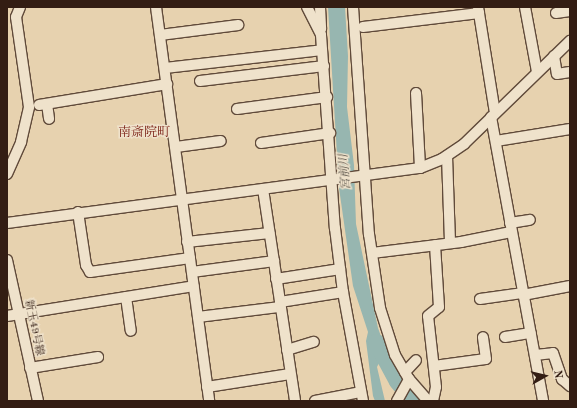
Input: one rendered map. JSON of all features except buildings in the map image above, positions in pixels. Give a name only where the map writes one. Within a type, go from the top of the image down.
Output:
[{"type":"street","points":[[7,174],[20,142],[28,107],[16,17],[20,7],[27,7]]},
{"type":"street","points":[[156,7],[176,147],[180,198],[190,258],[209,401]]},
{"type":"street","points":[[307,7],[321,35]]},
{"type":"street","points":[[315,401],[362,397],[340,269],[322,50],[320,7]]},
{"type":"street","points":[[353,7],[367,136],[363,175],[372,253],[383,321],[395,355],[407,378],[428,401]]},
{"type":"street","points":[[525,7],[537,72]]},
{"type":"street","points":[[363,26],[375,20],[432,13],[479,10],[496,141],[510,227],[543,401]]},
{"type":"street","points":[[160,35],[238,25]]},
{"type":"street","points":[[7,223],[180,198],[420,168],[447,156],[464,144],[570,41]]},
{"type":"street","points":[[165,68],[322,50]]},
{"type":"street","points":[[554,56],[558,74],[570,72]]},
{"type":"street","points":[[200,81],[324,66]]},
{"type":"street","points":[[49,119],[43,104],[167,84]]},
{"type":"street","points":[[416,93],[420,168]]},
{"type":"street","points":[[237,109],[326,97]]},
{"type":"street","points":[[496,141],[570,129]]},
{"type":"street","points":[[261,143],[330,133]]},
{"type":"street","points":[[176,147],[221,141]]},
{"type":"street","points":[[447,156],[450,243]]},
{"type":"street","points":[[263,188],[295,401]]},
{"type":"street","points":[[78,212],[86,265],[90,272],[190,258]]},
{"type":"street","points":[[372,253],[450,243],[510,227],[530,220]]},
{"type":"street","points":[[187,242],[270,233]]},
{"type":"street","points":[[433,401],[436,392],[428,316],[439,307],[435,245]]},
{"type":"street","name":"新玉49号線","points":[[7,260],[38,401]]},
{"type":"street","points":[[192,272],[274,261]]},
{"type":"street","points":[[276,279],[340,269]]},
{"type":"street","points":[[7,316],[194,286]]},
{"type":"street","points":[[480,298],[522,294],[570,286]]},
{"type":"street","points":[[198,317],[280,305],[343,292]]},
{"type":"street","points":[[126,297],[131,331]]},
{"type":"street","points":[[505,337],[531,333]]},
{"type":"street","points":[[287,350],[314,342]]},
{"type":"street","points":[[434,366],[486,359],[487,342]]},
{"type":"street","points":[[535,355],[553,353],[562,379],[570,386]]},
{"type":"street","points":[[30,368],[98,357]]},
{"type":"street","points":[[398,400],[416,360]]},
{"type":"street","points":[[207,387],[290,374]]},
{"type":"water","name":"宮前川","points":[[328,7],[345,7],[348,56],[347,107],[354,165],[356,224],[378,328],[390,361],[379,363],[377,367],[385,401],[375,401],[373,396],[366,341],[368,332],[353,286],[339,188]]},
{"type":"waterway","name":"宮前川","points":[[376,342],[397,381],[413,401]]},
{"type":"district","name":"南斎院町","points":[[144,133]]}]
